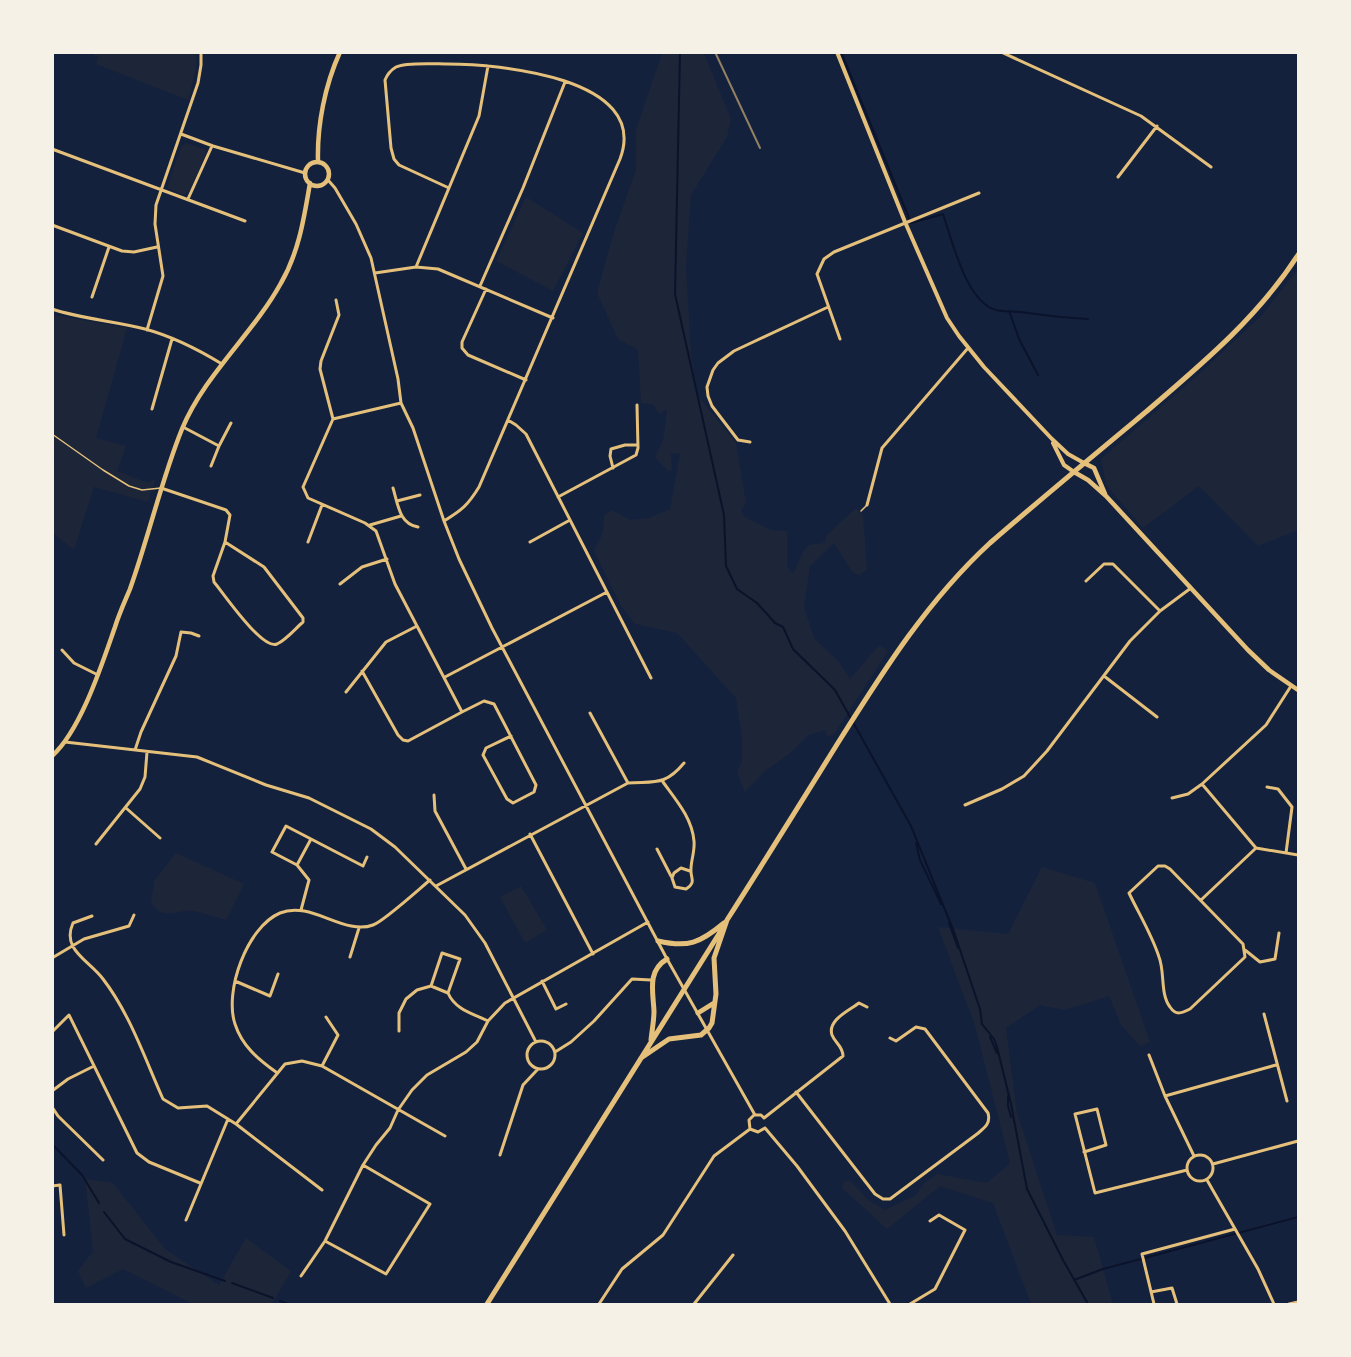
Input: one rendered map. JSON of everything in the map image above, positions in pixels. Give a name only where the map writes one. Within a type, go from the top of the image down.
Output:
[{"type":"main road","points":[[318,161],[323,111],[340,52]]},
{"type":"main road","points":[[52,756],[65,742],[98,675],[130,588],[161,488],[183,427],[222,364],[283,279],[297,247],[310,183],[305,173],[310,164],[318,161],[324,164],[329,170],[328,180],[321,185],[310,183]]},
{"type":"main road","points":[[487,1305],[727,920],[913,629],[941,593],[972,561],[1027,511],[1204,362],[1256,311],[1299,255]]},
{"type":"main road","points":[[1084,463],[1094,468],[1106,496]]},
{"type":"main road","points":[[1074,472],[1088,480],[1106,496],[1248,650],[1299,690]]},
{"type":"main road","points":[[658,941],[690,944],[707,937],[727,920]]},
{"type":"main road","points":[[641,1058],[669,1039],[701,1035],[712,1023],[714,958],[727,920]]},
{"type":"main road","points":[[651,1042],[654,1023],[651,980],[662,962],[667,959]]},
{"type":"main road","points":[[698,1013],[714,1003]]},
{"type":"street","points":[[147,330],[163,281],[154,214],[198,83],[201,52]]},
{"type":"street","points":[[837,52],[942,309],[968,348],[1052,439],[1068,454],[1084,463]]},
{"type":"street","points":[[1001,52],[1126,109],[1157,126],[1210,167]]},
{"type":"street","points":[[444,521],[469,504],[479,487],[526,380],[621,159],[625,138],[620,120],[607,102],[592,91],[533,73],[488,66],[436,64],[398,66],[388,73],[385,80],[391,154],[399,165],[449,188]]},
{"type":"street","points":[[416,267],[479,116],[488,66]]},
{"type":"street","points":[[480,286],[528,177],[565,81]]},
{"type":"street","points":[[1118,177],[1157,126]]},
{"type":"street","points":[[181,134],[213,146],[305,173]]},
{"type":"street","points":[[188,199],[213,146]]},
{"type":"street","points":[[52,149],[244,221]]},
{"type":"street","points":[[328,180],[356,224],[371,258],[399,379],[401,403],[413,428],[444,521],[466,575],[667,959],[754,1115]]},
{"type":"street","points":[[840,339],[817,274],[824,259],[834,252],[979,193]]},
{"type":"street","points":[[52,225],[109,247],[134,252],[158,247]]},
{"type":"street","points":[[92,297],[109,247]]},
{"type":"street","points":[[375,273],[416,267],[438,269],[553,318]]},
{"type":"street","points":[[486,289],[462,342],[462,348],[468,355],[526,380]]},
{"type":"street","points":[[336,300],[339,315],[320,369],[333,419],[303,487],[308,498],[370,525],[381,542],[395,584],[462,712]]},
{"type":"street","points":[[750,442],[738,440],[712,406],[707,387],[713,370],[718,363],[734,351],[828,308]]},
{"type":"street","points":[[52,309],[147,330],[172,339],[222,364]]},
{"type":"street","points":[[152,409],[172,339]]},
{"type":"street","points":[[867,504],[880,453],[885,444],[968,348]]},
{"type":"street","points":[[333,419],[401,403]]},
{"type":"street","points":[[558,497],[636,455],[638,446],[637,405]]},
{"type":"street","points":[[508,420],[526,434],[651,678]]},
{"type":"street","points":[[211,466],[231,423]]},
{"type":"street","points":[[183,427],[219,446]]},
{"type":"street","points":[[1052,439],[1064,465],[1074,472]]},
{"type":"street","points":[[613,468],[611,449],[620,446],[638,446]]},
{"type":"street","points":[[161,488],[226,510],[230,515],[225,542],[213,576],[214,582],[260,638],[271,645],[278,644],[303,622],[303,618],[264,567],[225,542]]},
{"type":"street","points":[[393,488],[401,516],[411,526],[418,527]]},
{"type":"street","points":[[397,501],[420,495]]},
{"type":"street","points":[[308,542],[322,505]]},
{"type":"street","points":[[370,525],[401,516]]},
{"type":"street","points":[[530,542],[570,520]]},
{"type":"street","points":[[340,584],[362,567],[387,559]]},
{"type":"street","points":[[1086,581],[1104,564],[1113,564],[1160,611]]},
{"type":"street","points":[[965,805],[1002,789],[1024,776],[1047,751],[1130,640],[1160,611],[1191,588]]},
{"type":"street","points":[[445,677],[607,592]]},
{"type":"street","points":[[346,692],[386,642],[417,626]]},
{"type":"street","points":[[135,750],[176,656],[181,632],[199,636]]},
{"type":"street","points":[[62,650],[74,663],[98,675]]},
{"type":"street","points":[[362,671],[403,740],[408,741],[484,701],[494,704],[511,736],[536,785],[534,792],[513,803],[507,800],[483,755],[486,748],[511,736]]},
{"type":"street","points":[[1104,676],[1157,717]]},
{"type":"street","points":[[1172,798],[1188,794],[1202,784],[1266,725],[1291,686]]},
{"type":"street","points":[[590,713],[628,783]]},
{"type":"street","points":[[65,742],[197,757],[266,785],[309,798],[371,829],[395,847],[465,915],[485,943],[536,1042]]},
{"type":"street","points":[[96,844],[140,789],[145,777],[147,752]]},
{"type":"street","points":[[436,886],[628,783],[663,782],[684,764]]},
{"type":"street","points":[[657,849],[675,886],[686,889],[691,886],[693,880],[690,871],[694,846],[691,824],[663,782]]},
{"type":"street","points":[[1202,784],[1256,848],[1299,855]]},
{"type":"street","points":[[1268,787],[1278,789],[1292,807],[1286,853]]},
{"type":"street","points":[[434,795],[435,811],[466,869]]},
{"type":"street","points":[[126,808],[160,838]]},
{"type":"street","points":[[301,910],[309,880],[297,865],[272,852],[286,826],[363,866],[367,857]]},
{"type":"street","points":[[530,834],[593,954]]},
{"type":"street","points":[[297,865],[311,839]]},
{"type":"street","points":[[1201,900],[1256,848]]},
{"type":"street","points":[[1158,866],[1165,866],[1201,900],[1243,945],[1245,950],[1245,957],[1190,1009],[1177,1013],[1171,1009],[1167,1001],[1160,958],[1129,893],[1158,866]]},
{"type":"street","points":[[672,878],[678,869],[685,868],[690,871]]},
{"type":"street","points":[[276,1072],[255,1057],[235,1024],[232,1005],[235,981],[252,938],[265,922],[281,912],[301,910],[359,928],[374,925],[430,880]]},
{"type":"street","points":[[52,958],[84,939],[129,926],[134,915]]},
{"type":"street","points":[[92,916],[74,923],[69,934],[72,946],[103,978],[120,1005],[163,1099],[177,1108],[207,1106],[236,1124],[322,1190]]},
{"type":"street","points":[[301,1276],[325,1241],[363,1165],[375,1145],[390,1128],[398,1110],[412,1089],[427,1075],[466,1052],[477,1042],[497,1009],[514,997],[648,922]]},
{"type":"street","points":[[350,957],[359,928]]},
{"type":"street","points":[[1245,950],[1260,962],[1275,959],[1279,933]]},
{"type":"street","points":[[431,986],[442,953],[460,959],[448,993],[452,1003],[488,1021]]},
{"type":"street","points":[[235,981],[270,996],[278,974]]},
{"type":"street","points":[[555,1052],[571,1042],[594,1021],[632,979],[651,980]]},
{"type":"street","points":[[542,981],[556,1009],[566,1004]]},
{"type":"street","points":[[399,1031],[399,1012],[406,999],[417,990],[431,986],[448,993]]},
{"type":"street","points":[[764,1118],[843,1056],[841,1047],[832,1035],[832,1026],[836,1019],[859,1004],[867,1007]]},
{"type":"street","points":[[1264,1014],[1287,1101]]},
{"type":"street","points":[[52,1032],[69,1015],[137,1154],[149,1162],[200,1183]]},
{"type":"street","points":[[322,1066],[338,1035],[326,1017]]},
{"type":"street","points":[[796,1092],[875,1194],[883,1199],[890,1199],[988,1124],[988,1113],[926,1029],[916,1027],[896,1041],[890,1038]]},
{"type":"street","points":[[536,1042],[548,1042],[555,1052],[555,1060],[545,1069],[532,1066],[527,1057],[529,1048],[536,1042]]},
{"type":"street","points":[[1149,1055],[1165,1096],[1194,1156]]},
{"type":"street","points":[[236,1124],[276,1072],[285,1064],[302,1061],[322,1066],[445,1136]]},
{"type":"street","points":[[1165,1096],[1276,1065]]},
{"type":"street","points":[[52,1091],[68,1078],[94,1066]]},
{"type":"street","points":[[500,1155],[523,1085],[538,1069]]},
{"type":"street","points":[[52,1107],[58,1116],[103,1160]]},
{"type":"street","points":[[1084,1152],[1106,1145],[1097,1109],[1075,1114],[1084,1152],[1095,1193],[1187,1170]]},
{"type":"street","points":[[750,1129],[749,1120],[754,1115],[761,1115],[771,1138],[797,1166],[845,1231],[890,1305]]},
{"type":"street","points":[[186,1220],[228,1119]]},
{"type":"street","points":[[750,1129],[758,1132],[765,1128]]},
{"type":"street","points":[[599,1305],[622,1269],[663,1235],[714,1156],[750,1129]]},
{"type":"street","points":[[1213,1164],[1299,1141]]},
{"type":"street","points":[[1205,1155],[1213,1164],[1212,1175],[1207,1180],[1196,1181],[1187,1170],[1187,1164],[1194,1156],[1205,1155]]},
{"type":"street","points":[[325,1241],[386,1274],[398,1251],[408,1241],[430,1204],[363,1165]]},
{"type":"street","points":[[1207,1180],[1258,1269],[1274,1305]]},
{"type":"street","points":[[52,1186],[60,1185],[64,1235]]},
{"type":"street","points":[[910,1305],[935,1289],[965,1230],[939,1215],[930,1221]]},
{"type":"street","points":[[1154,1305],[1142,1254],[1235,1229]]},
{"type":"street","points":[[694,1305],[733,1255]]},
{"type":"street","points":[[1151,1292],[1172,1288],[1177,1305]]},
{"type":"street","points":[[1289,1305],[1299,1302]]},
{"type":"lane","points":[[52,434],[129,486],[142,490],[161,488]]},
{"type":"lane","points":[[861,511],[867,504]]},
{"type":"shaded area","points":[[94,53],[196,53],[196,69],[188,100],[96,64],[98,57]]},
{"type":"shaded area","points":[[662,53],[704,53],[731,119],[727,137],[691,195],[686,266],[691,355],[698,396],[736,443],[746,503],[741,510],[745,517],[771,530],[787,531],[787,566],[793,574],[804,550],[809,545],[824,543],[827,535],[856,508],[863,514],[867,570],[859,575],[852,572],[834,543],[810,566],[804,607],[814,638],[839,662],[850,679],[879,645],[888,651],[834,734],[827,737],[825,730],[809,735],[789,754],[765,771],[745,792],[737,773],[742,760],[742,738],[736,698],[677,633],[635,624],[621,606],[594,551],[603,532],[604,515],[612,510],[630,520],[649,518],[670,509],[680,454],[671,453],[672,470],[669,472],[655,457],[663,441],[667,409],[659,414],[654,405],[641,403],[638,350],[618,339],[597,293],[614,232],[636,170],[636,130]]},
{"type":"shaded area","points":[[186,143],[206,150],[190,190],[184,195],[167,188],[181,147]]},
{"type":"shaded area","points":[[526,197],[583,233],[553,291],[496,261]]},
{"type":"shaded area","points":[[1298,269],[1298,530],[1258,546],[1199,486],[1143,528],[1106,485],[1101,459],[1199,374],[1262,315]]},
{"type":"shaded area","points":[[53,315],[127,328],[96,438],[126,446],[117,471],[148,483],[156,478],[148,502],[94,487],[74,550],[53,533],[52,463],[55,456],[52,454]]},
{"type":"shaded area","points":[[176,853],[244,884],[226,920],[194,911],[161,912],[151,903],[154,881]]},
{"type":"shaded area","points":[[1042,867],[1095,883],[1150,1042],[1140,1046],[1121,1025],[1109,996],[1065,1010],[1040,1005],[1006,1028],[1017,1113],[1057,1235],[1094,1237],[1113,1304],[1031,1304],[993,1203],[940,1186],[887,1229],[842,1188],[843,1182],[850,1180],[867,1199],[885,1210],[916,1195],[924,1183],[937,1174],[987,1183],[1010,1163],[975,1026],[938,927],[1008,934]]},
{"type":"shaded area","points":[[521,886],[547,930],[525,943],[500,897]]},
{"type":"shaded area","points":[[85,1179],[113,1183],[165,1249],[219,1285],[246,1238],[291,1271],[272,1304],[193,1304],[123,1269],[86,1288],[78,1271],[93,1251]]},
{"type":"waterway","points":[[680,52],[675,294],[724,515],[726,566],[737,589],[757,603],[775,623],[783,627],[793,649],[835,690],[911,826],[954,932],[980,1009],[982,1024],[994,1039],[997,1047],[1011,1104],[1027,1189],[1088,1304]]},
{"type":"waterway","points":[[841,52],[911,223],[943,214],[968,283],[985,305],[996,310],[1088,319]]},
{"type":"waterway","points":[[1009,311],[1020,341],[1038,375]]},
{"type":"waterway","points":[[916,843],[920,860],[941,904]]},
{"type":"waterway","points":[[949,923],[958,948]]},
{"type":"waterway","points":[[990,1037],[997,1053]]},
{"type":"waterway","points":[[1008,1096],[1011,1117]]},
{"type":"waterway","points":[[52,1144],[82,1175],[99,1203]]},
{"type":"waterway","points":[[104,1212],[125,1239],[171,1262],[225,1281]]},
{"type":"waterway","points":[[1074,1280],[1103,1269],[1298,1217]]},
{"type":"waterway","points":[[232,1283],[273,1298]]},
{"type":"waterway","points":[[280,1301],[288,1304]]},
{"type":"railway","points":[[715,52],[760,148]]}]
